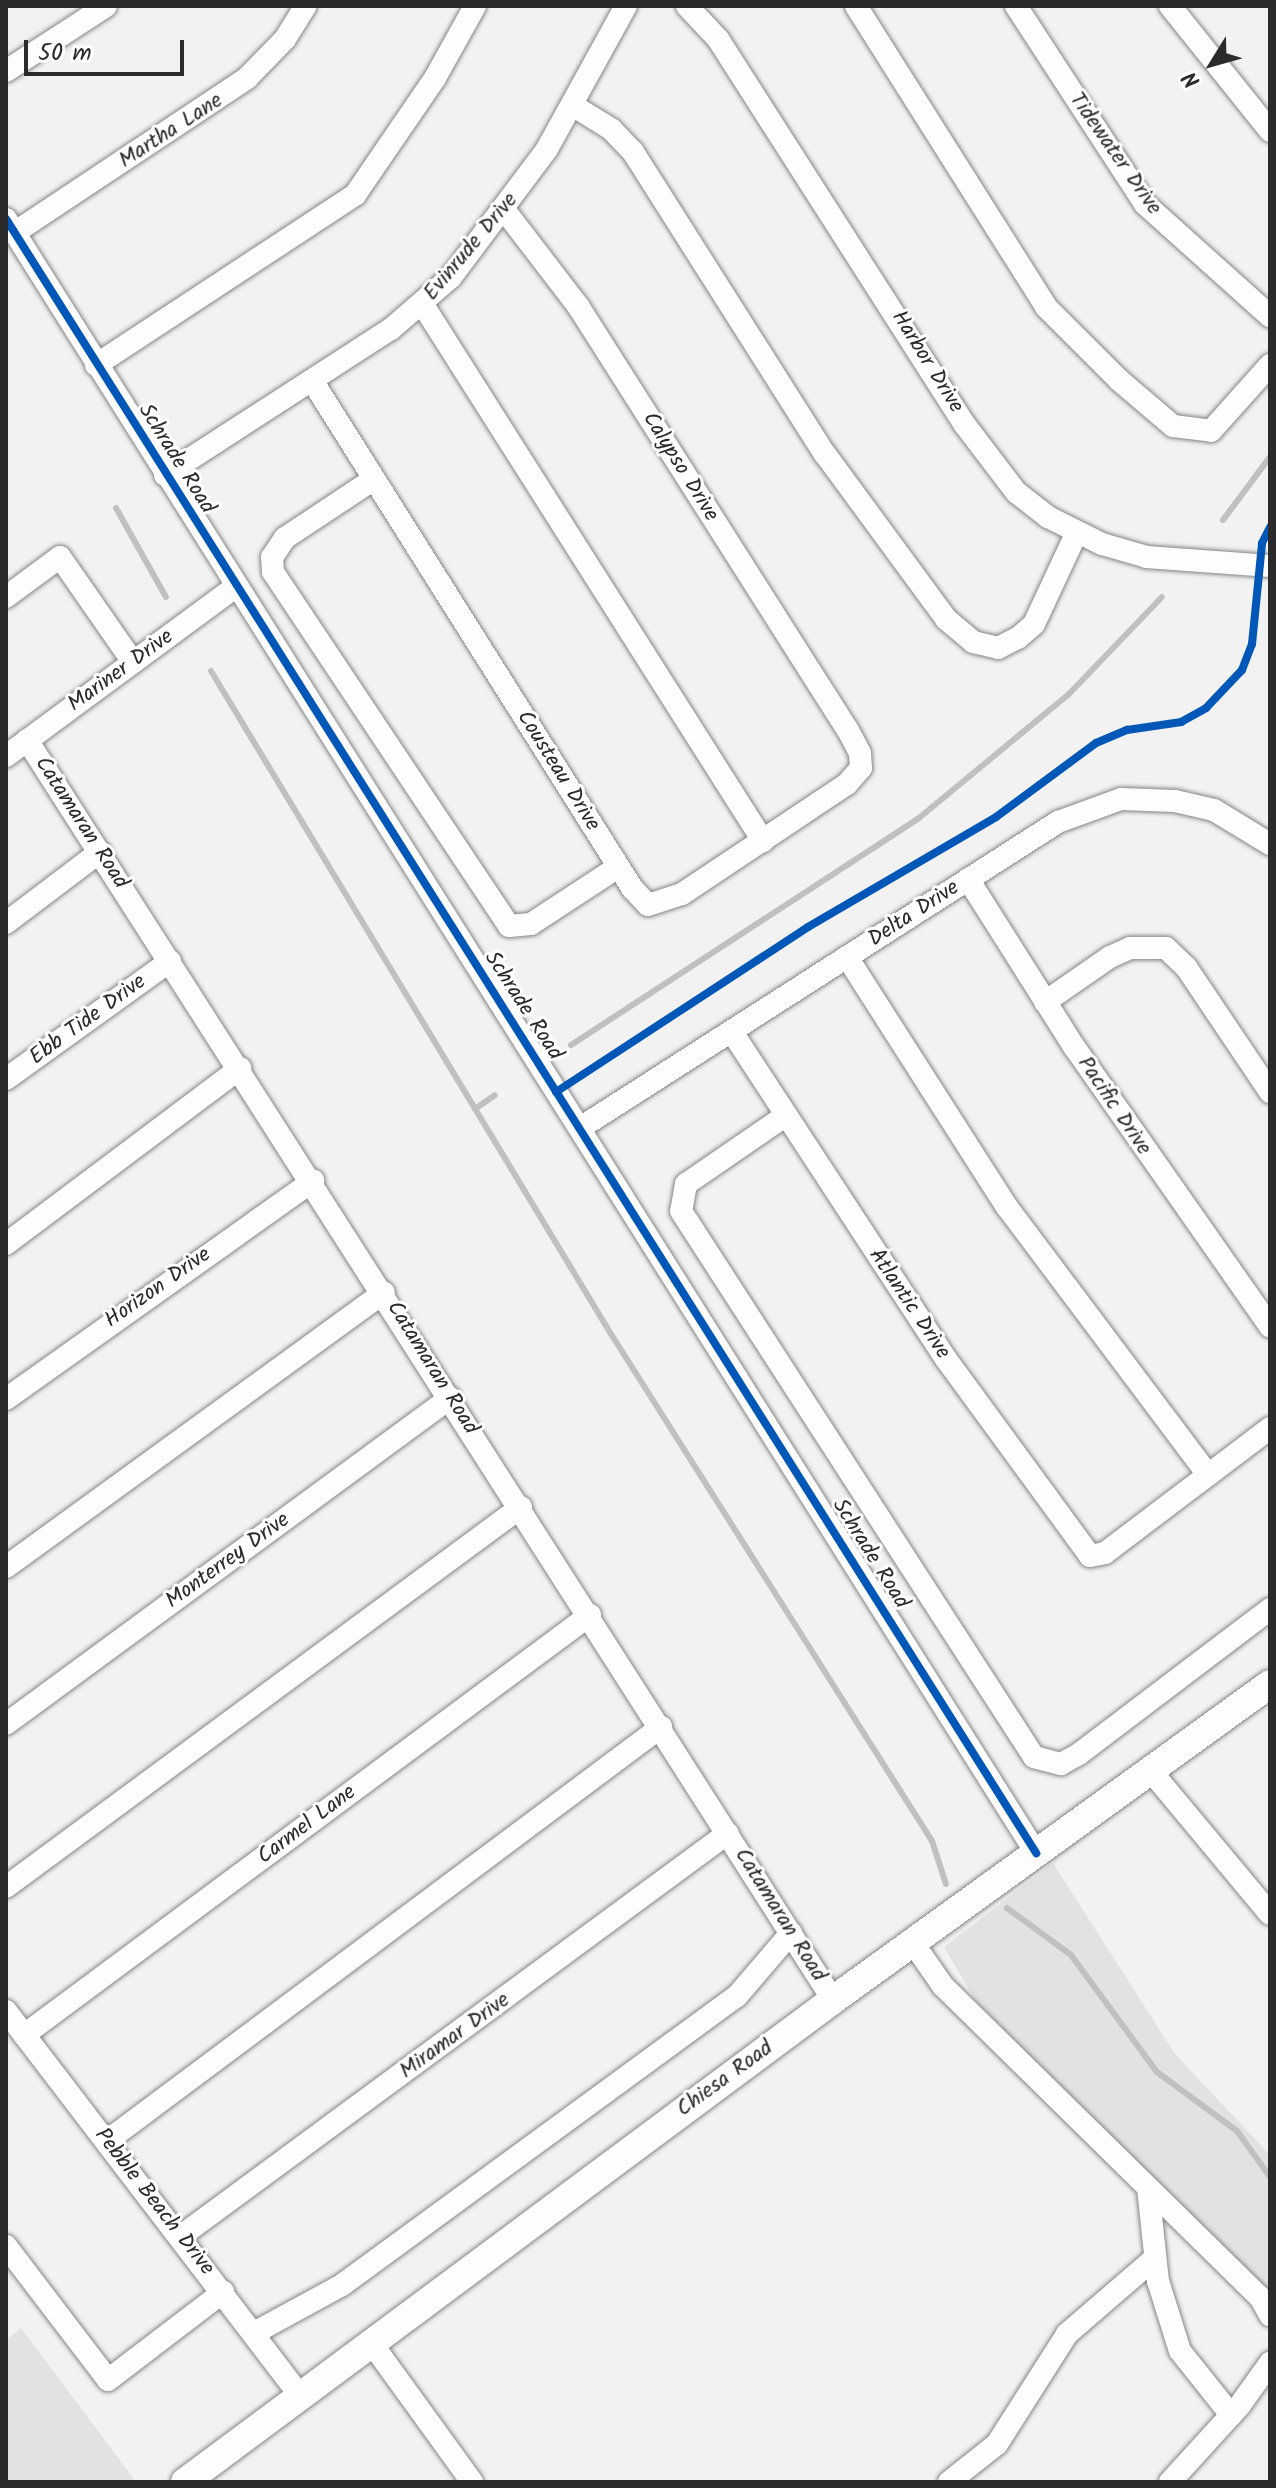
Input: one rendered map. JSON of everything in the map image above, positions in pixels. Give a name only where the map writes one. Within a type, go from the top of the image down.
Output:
[{"type":"main road","name":"Chiesa Road","points":[[185,2482],[370,2341],[833,2000],[1270,1684]]},
{"type":"street","points":[[6,71],[106,6]]},
{"type":"street","name":"Martha Lane","points":[[11,235],[247,78],[285,39],[306,6]]},
{"type":"street","points":[[96,365],[355,195],[435,78],[475,6]]},
{"type":"street","name":"Evinrude Drive","points":[[165,475],[313,382],[423,305],[505,211],[572,105],[626,6]]},
{"type":"street","name":"Harbor Drive","points":[[687,6],[718,39],[990,461],[1016,492],[1076,534],[1147,557],[1270,566]]},
{"type":"street","points":[[856,6],[1046,307],[1119,380],[1173,426],[1211,431],[1270,365]]},
{"type":"street","name":"Tidewater Drive","points":[[1016,6],[1145,204],[1270,316]]},
{"type":"street","points":[[1170,6],[1270,131]]},
{"type":"street","points":[[572,105],[611,129],[633,152],[825,454],[946,619],[973,642],[998,648],[1018,638],[1034,624],[1076,534]]},
{"type":"street","name":"Calypso Drive","points":[[505,211],[578,306],[847,729]]},
{"type":"street","name":"Schrade Road","points":[[11,235],[580,1128],[1036,1853]]},
{"type":"street","points":[[423,305],[763,841]]},
{"type":"street","name":"Cousteau Drive","points":[[313,382],[618,867],[648,905],[661,904],[847,784],[861,768],[860,753],[847,729]]},
{"type":"street","points":[[374,479],[285,538],[272,557],[273,572],[509,926],[531,924],[618,867]]},
{"type":"street","points":[[6,597],[60,557],[133,662]]},
{"type":"street","name":"Mariner Drive","points":[[6,756],[235,587]]},
{"type":"street","name":"Catamaran Road","points":[[27,740],[313,1181],[833,2000]]},
{"type":"street","name":"Delta Drive","points":[[580,1128],[1058,822],[1121,799],[1175,801],[1214,810],[1270,844]]},
{"type":"street","points":[[6,923],[100,852]]},
{"type":"street","name":"Pacific Drive","points":[[968,879],[1045,1002],[1203,1239],[1270,1327]]},
{"type":"street","points":[[1045,1002],[1110,957],[1130,948],[1166,948],[1186,967],[1270,1092]]},
{"type":"street","points":[[847,957],[1007,1207],[1208,1475],[1270,1428]]},
{"type":"street","name":"Ebb Tide Drive","points":[[6,1079],[170,961]]},
{"type":"street","name":"Atlantic Drive","points":[[732,1032],[946,1359],[1054,1502],[1077,1541],[1090,1556],[1105,1553],[1208,1475]]},
{"type":"street","points":[[6,1244],[240,1068]]},
{"type":"street","points":[[785,1116],[686,1184],[681,1211],[1034,1757],[1061,1764],[1079,1754],[1270,1609]]},
{"type":"street","name":"Horizon Drive","points":[[6,1399],[313,1181]]},
{"type":"street","points":[[6,1567],[384,1292]]},
{"type":"street","name":"Monterrey Drive","points":[[6,1724],[450,1398]]},
{"type":"street","points":[[6,1887],[521,1507]]},
{"type":"street","name":"Carmel Lane","points":[[24,2035],[590,1615]]},
{"type":"street","points":[[107,2141],[661,1727]]},
{"type":"street","points":[[1150,1770],[1270,1914]]},
{"type":"street","name":"Miramar Drive","points":[[181,2236],[728,1833]]},
{"type":"street","points":[[254,2333],[342,2285],[737,1996],[791,1933]]},
{"type":"street","points":[[913,1943],[943,1986],[1260,2297],[1270,2315]]},
{"type":"street","name":"Pebble Beach Drive","points":[[6,2011],[300,2395]]},
{"type":"street","points":[[1148,2188],[1155,2258],[1180,2351],[1231,2415]]},
{"type":"street","points":[[6,2246],[108,2380],[223,2292]]},
{"type":"street","points":[[949,2482],[997,2444],[1067,2334],[1155,2258]]},
{"type":"street","points":[[370,2341],[472,2482]]},
{"type":"street","points":[[1170,2482],[1231,2415],[1270,2363]]},
{"type":"shaded area","points":[[1053,1863],[1175,2054],[1270,2155],[1270,2296],[983,2013],[944,1947]]},
{"type":"shaded area","points":[[21,2328],[136,2482],[6,2482],[6,2341]]},
{"type":"waterway","points":[[1223,520],[1270,457]]},
{"type":"waterway","points":[[116,508],[166,597]]},
{"type":"waterway","points":[[571,1045],[919,818],[1069,694],[1162,597]]},
{"type":"waterway","points":[[211,671],[611,1334],[932,1841],[946,1884]]},
{"type":"waterway","points":[[475,1109],[495,1095]]},
{"type":"waterway","points":[[1007,1908],[1071,1955],[1157,2072],[1237,2131],[1270,2177]]},
{"type":"cycle path","points":[[6,219],[1036,1853]]},
{"type":"cycle path","points":[[556,1092],[808,927],[996,817],[1096,743],[1127,730],[1181,722],[1206,708],[1242,670],[1252,644],[1262,543],[1270,527]]}]
